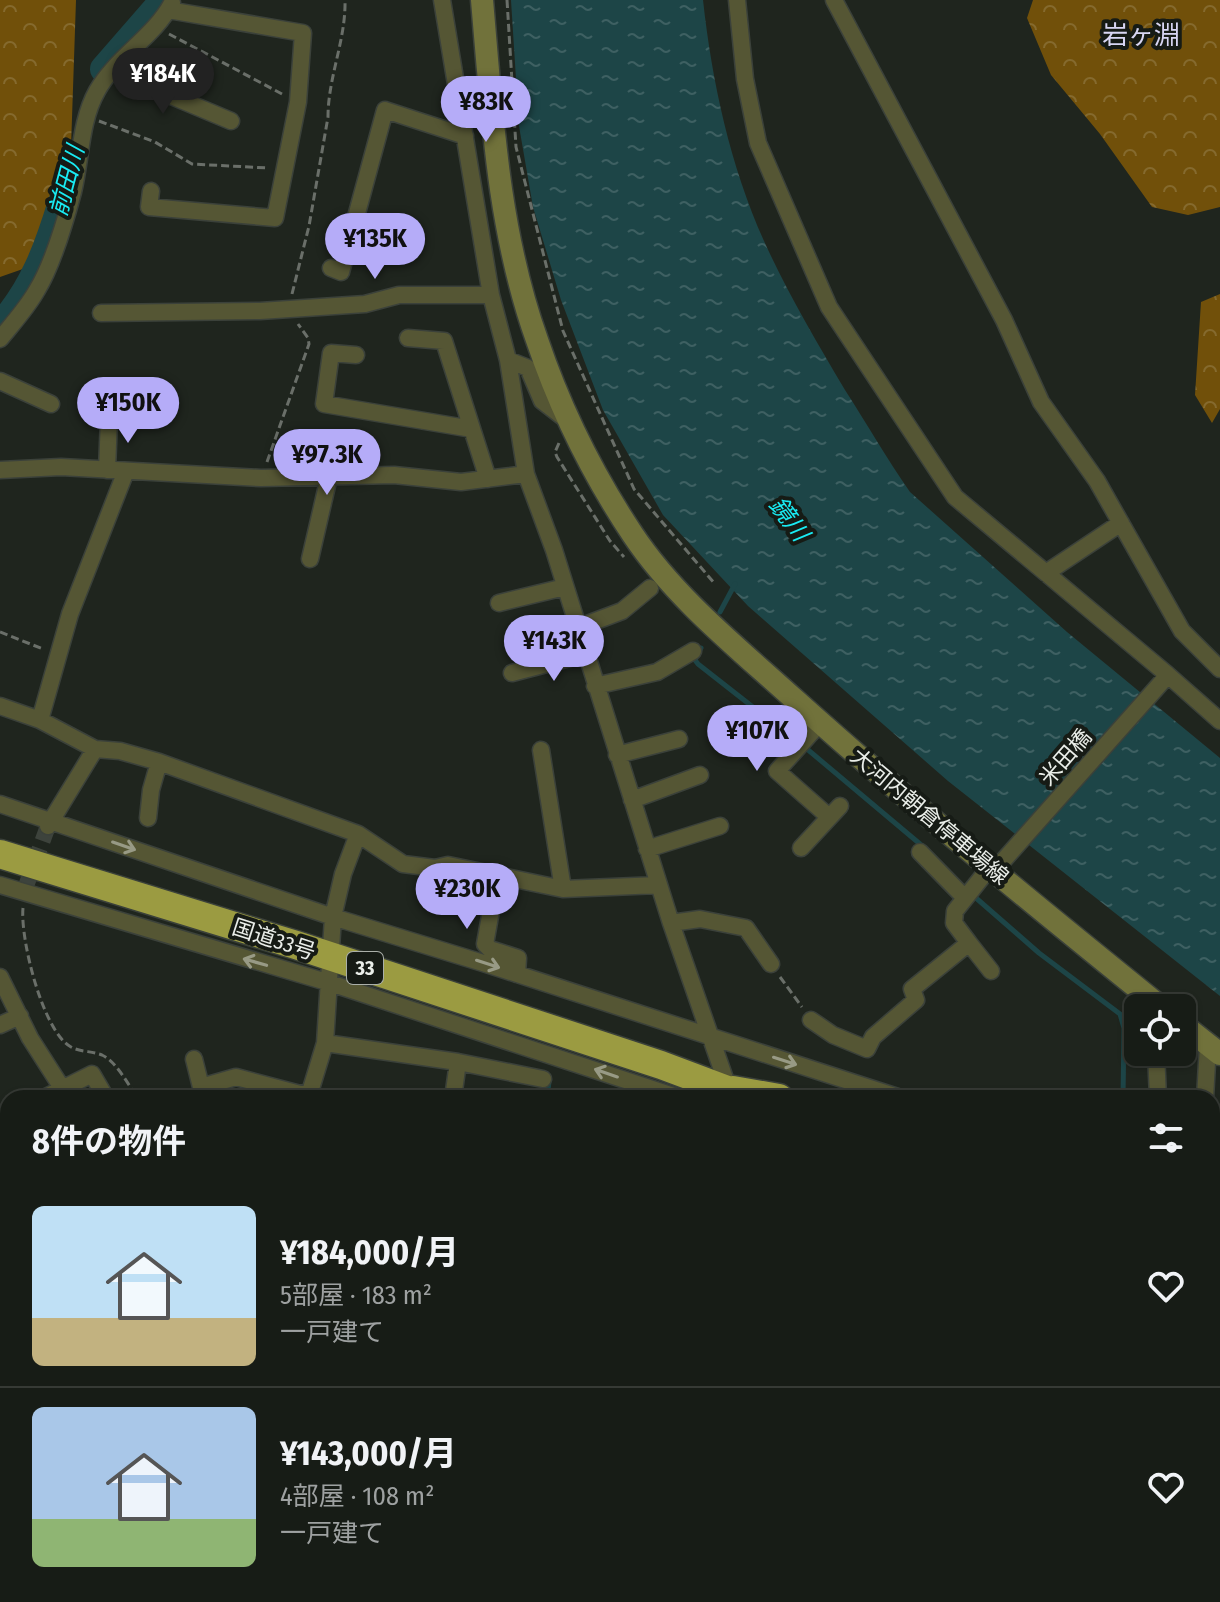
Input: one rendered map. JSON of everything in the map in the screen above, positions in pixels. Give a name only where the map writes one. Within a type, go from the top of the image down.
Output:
[{"type":"highway","name":"国道33号","points":[[0,854],[330,970],[720,1090]]},
{"type":"main road","name":"大河内朝倉停車場線","points":[[482,0],[504,220],[536,338],[588,460],[634,537],[682,595],[821,722],[996,866],[1144,994]]},
{"type":"main road","points":[[1196,1035],[1214,1050]]},
{"type":"street","points":[[442,0],[491,295],[508,360],[526,474],[671,923],[711,1037],[734,1090]]},
{"type":"street","points":[[737,0],[745,79],[758,143],[829,307],[955,497],[1119,634],[1164,679],[1220,721]]},
{"type":"street","points":[[834,0],[1004,320],[1041,402],[1097,481],[1182,631],[1220,669]]},
{"type":"street","points":[[0,339],[37,290],[47,270],[73,192],[88,117],[97,91],[171,5],[303,33],[298,102],[275,218],[149,207],[151,191]]},
{"type":"street","points":[[112,71],[231,121]]},
{"type":"street","points":[[331,268],[341,272],[385,110],[465,136]]},
{"type":"street","points":[[101,313],[290,309],[365,304],[399,295],[491,295]]},
{"type":"street","points":[[408,338],[444,341],[488,479]]},
{"type":"street","points":[[356,355],[331,353],[324,404],[472,429]]},
{"type":"street","points":[[508,360],[528,368],[542,401],[571,424]]},
{"type":"street","points":[[0,381],[51,404]]},
{"type":"street","points":[[107,470],[109,418]]},
{"type":"street","points":[[0,470],[61,467],[261,478],[394,475],[461,482],[526,474]]},
{"type":"street","points":[[40,720],[70,614],[126,471]]},
{"type":"street","points":[[310,559],[329,477]]},
{"type":"street","points":[[1046,573],[1121,523]]},
{"type":"street","points":[[499,603],[565,587]]},
{"type":"street","points":[[577,628],[622,611],[650,588]]},
{"type":"street","points":[[595,686],[657,672],[693,651]]},
{"type":"street","points":[[512,673],[585,654]]},
{"type":"street","name":"米田橋","points":[[964,897],[996,866],[1164,679]]},
{"type":"street","points":[[0,706],[40,720],[95,749],[120,751],[159,762],[358,834],[403,864],[435,868],[448,865],[563,889],[659,885]]},
{"type":"street","points":[[801,848],[834,811],[777,771],[821,722]]},
{"type":"street","points":[[617,755],[679,739]]},
{"type":"street","points":[[49,823],[95,749]]},
{"type":"street","points":[[541,750],[563,889]]},
{"type":"street","points":[[148,818],[151,790],[159,762]]},
{"type":"street","points":[[632,800],[700,775]]},
{"type":"street","points":[[0,804],[333,917],[876,1090]]},
{"type":"street","points":[[647,849],[720,826]]},
{"type":"street","points":[[311,1090],[325,1043],[333,917],[343,874],[358,834]]},
{"type":"street","points":[[920,852],[964,897],[955,911],[954,923],[991,971]]},
{"type":"street","points":[[497,877],[485,944],[490,949],[518,958],[517,974]]},
{"type":"street","points":[[0,885],[330,970],[658,1090]]},
{"type":"street","points":[[671,923],[700,919],[746,928],[771,964]]},
{"type":"street","points":[[811,1020],[833,1035],[867,1049],[873,1037],[916,1000],[912,989],[969,943]]},
{"type":"street","points":[[0,977],[30,1038],[50,1090]]},
{"type":"street","points":[[0,1025],[20,1016]]},
{"type":"street","points":[[325,1043],[458,1062],[543,1079]]},
{"type":"street","points":[[1206,1090],[1214,1050]]},
{"type":"street","points":[[194,1059],[201,1087],[236,1077],[285,1090]]},
{"type":"street","points":[[454,1090],[458,1062]]},
{"type":"street","points":[[1157,1066],[1158,1090]]},
{"type":"street","points":[[62,1090],[92,1074],[101,1090]]},
{"type":"path","points":[[261,478],[309,344],[290,309],[309,226],[328,102],[346,24],[345,0]]},
{"type":"path","points":[[507,0],[516,147],[563,331],[634,489],[715,584]]},
{"type":"path","points":[[155,26],[298,102]]},
{"type":"path","points":[[88,117],[155,142],[192,164],[284,169]]},
{"type":"path","points":[[0,632],[58,655]]},
{"type":"path","points":[[25,889],[22,915],[27,951],[37,993],[60,1037],[71,1047],[104,1056],[132,1090]]},
{"type":"path","points":[[771,964],[811,1020]]},
{"type":"path","points":[[192,1090],[201,1087]]},
{"type":"green space","points":[[0,0],[76,0],[71,147],[37,264],[0,277]]},
{"type":"green space","points":[[1033,0],[1220,0],[1220,207],[1188,215],[1152,207],[1100,134],[1051,75],[1027,18]]},
{"type":"green space","points":[[1220,294],[1220,409],[1212,423],[1195,395],[1201,302]]},
{"type":"water","name":"鏡川","points":[[511,0],[703,0],[724,123],[741,183],[764,241],[823,353],[910,492],[1067,632],[1220,758],[1220,996],[948,781],[748,606],[663,515],[603,410],[561,300],[533,207],[519,126]]},
{"type":"waterway","name":"前田川","points":[[104,69],[164,0]]},
{"type":"waterway","name":"前田川","points":[[0,326],[22,298],[38,268],[62,202]]},
{"type":"waterway","points":[[720,612],[735,584]]},
{"type":"waterway","points":[[701,648],[695,660],[698,664],[795,740]]},
{"type":"waterway","points":[[807,749],[926,849]]},
{"type":"waterway","points":[[976,898],[1039,953],[1120,1014],[1124,1028],[1123,1090]]},
{"type":"waterway","points":[[548,1090],[549,1082]]},
{"type":"tunnel","points":[[26,886],[48,826]]},
{"type":"district","name":"岩ヶ淵","points":[[1141,35]]}]
